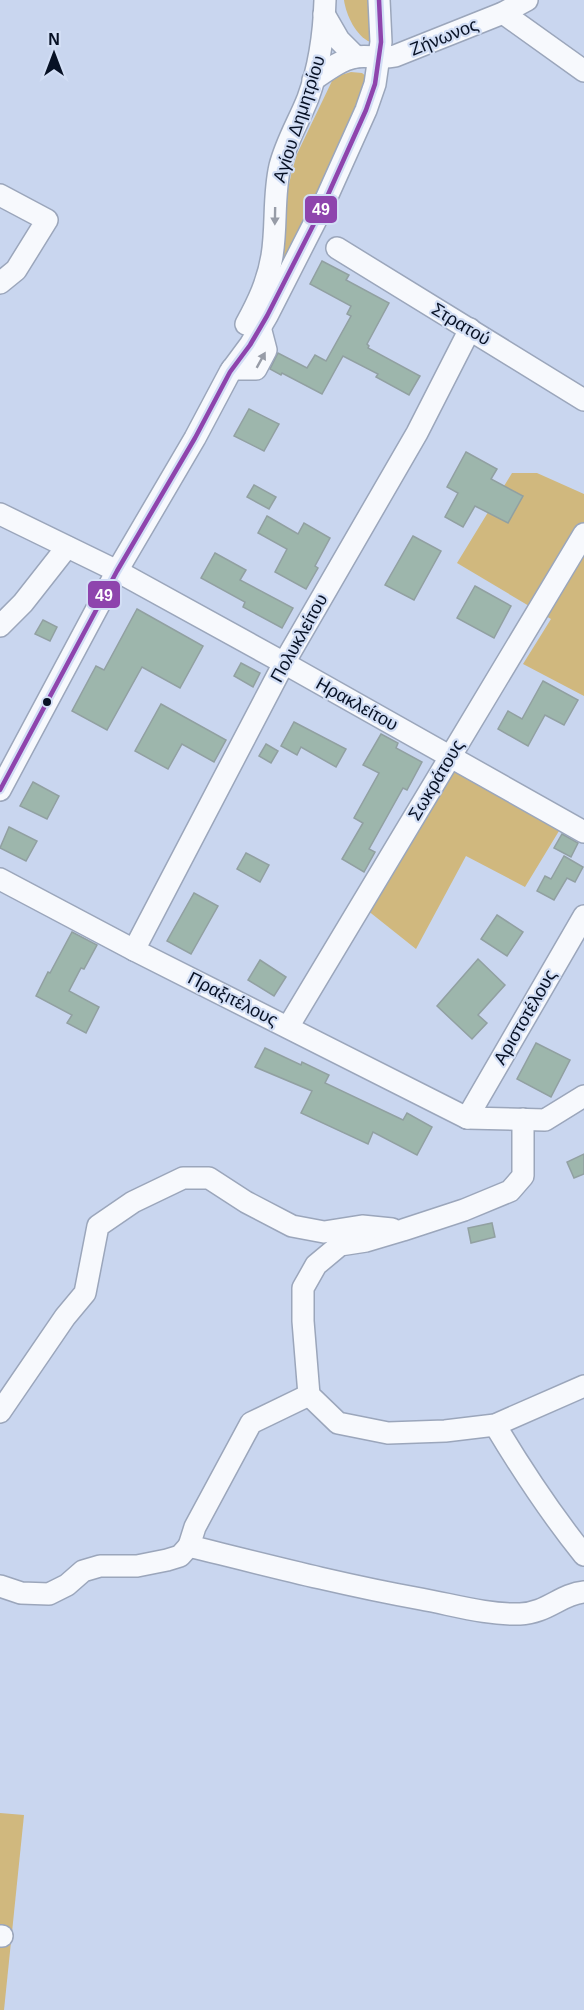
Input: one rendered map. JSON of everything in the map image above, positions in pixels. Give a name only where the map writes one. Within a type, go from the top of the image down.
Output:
[{"type":"street","name":"Αγίου Δημητρίου","points":[[0,790],[117,571],[195,438],[231,371],[261,327],[313,226],[366,110],[375,84],[381,28],[379,0]]},
{"type":"street","name":"Ζήνωνος","points":[[357,57],[379,58],[403,54],[503,13],[527,0]]},
{"type":"street","name":"Αγίου Δημητρίου","points":[[231,371],[238,338],[256,306],[268,276],[274,245],[275,197],[279,173],[285,149],[305,104],[322,48],[325,7]]},
{"type":"street","points":[[313,80],[335,65],[357,57],[339,40],[325,7]]},
{"type":"street","points":[[503,13],[584,71]]},
{"type":"street","points":[[0,195],[47,220],[15,270],[0,283]]},
{"type":"street","name":"Στρατού","points":[[337,248],[584,400]]},
{"type":"street","name":"Πολυκλείτου","points":[[134,950],[284,663],[417,433],[470,329]]},
{"type":"street","name":"Ηρακλείτου","points":[[0,514],[117,571],[584,832]]},
{"type":"street","name":"Σωκράτους","points":[[288,1027],[584,534]]},
{"type":"street","points":[[0,626],[23,603],[67,547]]},
{"type":"street","name":"Πραξιτέλους","points":[[0,879],[134,950],[467,1118]]},
{"type":"street","name":"Αριστοτέλους","points":[[467,1118],[584,916]]},
{"type":"street","points":[[467,1118],[545,1120],[584,1096]]},
{"type":"street","points":[[523,1119],[523,1176],[510,1191],[464,1210],[403,1230],[366,1241],[340,1245],[316,1264],[303,1288],[303,1321],[309,1395],[338,1423],[388,1432],[445,1431],[495,1425],[584,1386]]},
{"type":"street","points":[[0,1412],[65,1317],[85,1293],[98,1226],[133,1202],[183,1178],[209,1178],[246,1202],[292,1226],[324,1232],[362,1226],[403,1230]]},
{"type":"street","points":[[0,1586],[21,1593],[49,1594],[67,1585],[84,1571],[100,1566],[137,1566],[180,1556],[189,1546],[195,1527],[250,1423],[309,1395]]},
{"type":"street","points":[[495,1425],[522,1470],[584,1555]]},
{"type":"street","points":[[189,1546],[346,1585],[496,1614],[541,1611],[572,1593],[584,1592]]},
{"type":"shaded area","points":[[344,0],[370,0],[372,40],[370,42],[360,35],[352,24]]},
{"type":"shaded area","points":[[351,72],[362,73],[367,77],[350,125],[283,270],[287,193],[297,154],[332,81]]},
{"type":"shaded area","points":[[512,473],[537,473],[584,494],[584,696],[523,664],[551,619],[457,563]]},
{"type":"shaded area","points":[[459,757],[562,826],[525,887],[466,856],[416,949],[367,910]]},
{"type":"shaded area","points":[[0,1813],[24,1815],[4,2010],[0,2010]]},
{"type":"building","points":[[322,261],[349,275],[346,280],[389,303],[367,344],[368,348],[420,376],[409,395],[376,377],[378,374],[343,356],[322,394],[270,369],[278,353],[307,368],[315,355],[326,361],[351,316],[347,314],[351,306],[310,284]]},
{"type":"building","points":[[249,409],[279,424],[264,451],[234,436]]},
{"type":"building","points":[[466,452],[497,469],[491,479],[523,496],[508,523],[475,506],[463,527],[445,517],[458,493],[447,487]]},
{"type":"building","points":[[254,485],[276,497],[269,509],[247,497]]},
{"type":"building","points":[[267,516],[298,534],[304,523],[330,538],[315,566],[318,568],[306,589],[275,572],[287,549],[258,533]]},
{"type":"building","points":[[413,536],[441,551],[414,600],[385,585]]},
{"type":"building","points":[[215,553],[246,570],[240,580],[293,608],[282,628],[243,607],[245,602],[201,578]]},
{"type":"building","points":[[475,586],[511,606],[494,638],[457,618]]},
{"type":"building","points":[[137,609],[203,646],[180,688],[142,667],[107,730],[72,711],[96,666],[104,670]]},
{"type":"building","points":[[43,620],[57,627],[50,641],[35,634]]},
{"type":"building","points":[[241,663],[260,673],[253,687],[234,676]]},
{"type":"building","points":[[543,681],[578,700],[564,725],[545,715],[528,746],[498,729],[508,711],[522,719]]},
{"type":"building","points":[[161,704],[226,740],[214,762],[182,744],[168,769],[135,751]]},
{"type":"building","points":[[294,722],[346,749],[336,767],[301,747],[297,755],[281,746]]},
{"type":"building","points":[[381,734],[398,743],[396,748],[422,762],[407,790],[403,788],[369,849],[375,852],[364,872],[342,859],[363,823],[354,818],[379,773],[363,765]]},
{"type":"building","points":[[266,744],[278,751],[271,763],[259,756]]},
{"type":"building","points":[[33,782],[59,796],[47,819],[20,806]]},
{"type":"building","points":[[9,827],[37,841],[26,861],[0,848]]},
{"type":"building","points":[[562,834],[578,843],[571,857],[554,848]]},
{"type":"building","points":[[246,853],[269,865],[260,882],[237,869]]},
{"type":"building","points":[[564,856],[583,867],[575,882],[567,878],[554,900],[537,891],[545,876],[551,879]]},
{"type":"building","points":[[194,893],[218,906],[191,954],[167,941]]},
{"type":"building","points":[[497,915],[523,932],[507,956],[481,939]]},
{"type":"building","points":[[72,932],[97,945],[69,991],[99,1007],[86,1033],[67,1023],[72,1015],[36,996]]},
{"type":"building","points":[[478,959],[505,985],[478,1015],[487,1023],[472,1039],[437,1006]]},
{"type":"building","points":[[260,960],[286,977],[274,996],[248,980]]},
{"type":"building","points":[[536,1043],[570,1060],[551,1097],[517,1079]]},
{"type":"building","points":[[265,1048],[329,1075],[325,1083],[403,1120],[407,1113],[432,1127],[417,1155],[373,1132],[368,1144],[301,1113],[312,1091],[255,1067]]},
{"type":"building","points":[[584,1154],[584,1174],[574,1178],[567,1162]]},
{"type":"building","points":[[492,1223],[495,1237],[471,1243],[468,1228]]},
{"type":"transit line","name":"49","points":[[0,790],[117,571],[195,438],[230,372],[250,345],[267,316],[322,208],[366,110],[375,84],[381,42],[379,0]]}]
